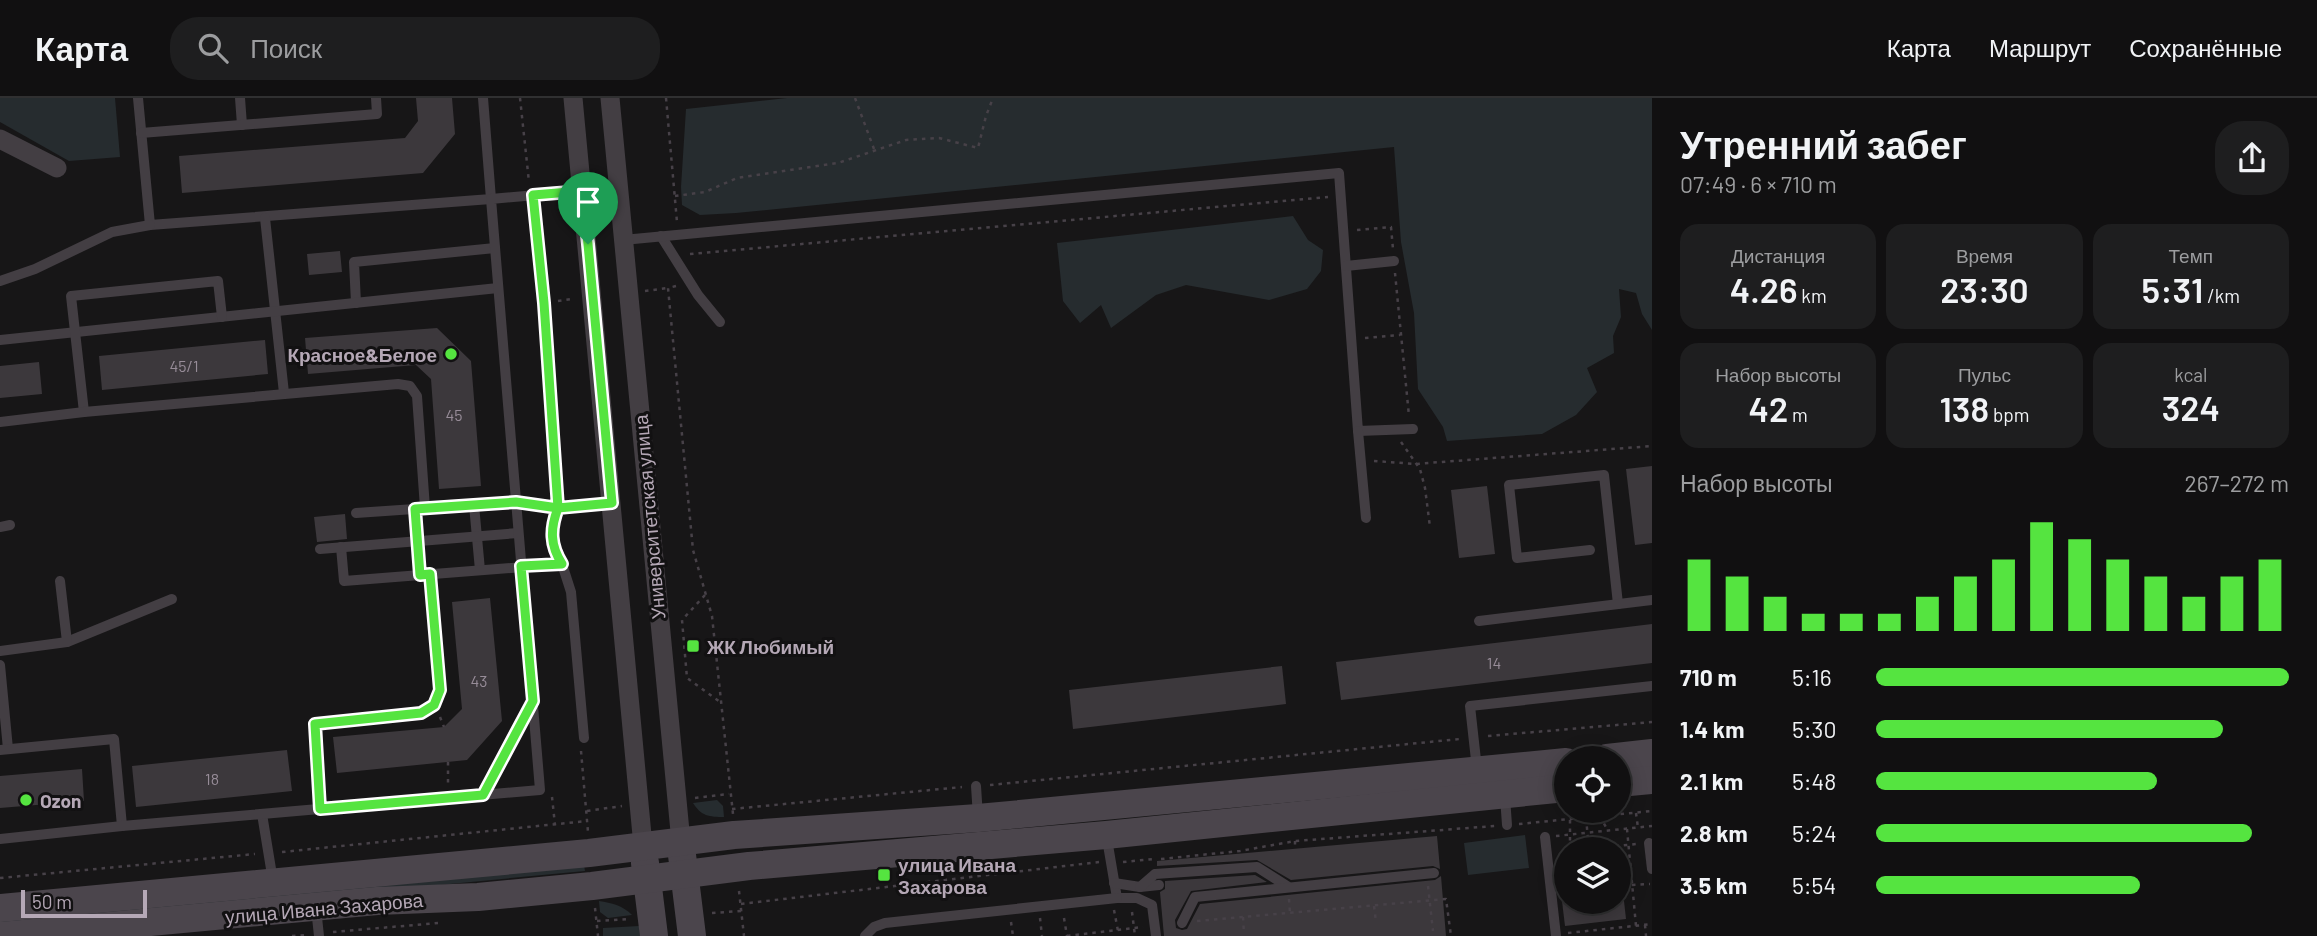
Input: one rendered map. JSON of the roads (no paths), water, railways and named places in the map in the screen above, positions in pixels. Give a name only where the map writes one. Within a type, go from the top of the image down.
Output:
[{"type":"main road","points":[[1631,756],[1652,754]]},
{"type":"main road","name":"улица Ивана Захарова","points":[[0,908],[589,853],[800,830],[978,818],[1554,763]]},
{"type":"main road","points":[[1631,782],[1652,780]]},
{"type":"main road","name":"улица Ивана Захарова","points":[[0,936],[377,901],[478,897],[924,849],[1108,848],[1504,793],[1554,789]]},
{"type":"main road","name":"Университетская улица","points":[[681,842],[692,936]]},
{"type":"main road","name":"Университетская улица","points":[[643,846],[654,936]]},
{"type":"street","name":"Университетская улица","points":[[573,98],[643,846]]},
{"type":"street","name":"Университетская улица","points":[[610,98],[681,842]]},
{"type":"street","points":[[0,139],[57,168]]},
{"type":"lane","points":[[138,98],[150,225]]},
{"type":"lane","points":[[240,98],[242,125]]},
{"type":"lane","points":[[141,132],[377,114],[376,98]]},
{"type":"lane","points":[[0,839],[540,790],[483,98]]},
{"type":"lane","points":[[622,240],[1339,173],[1366,518]]},
{"type":"lane","points":[[0,281],[35,269],[112,232],[150,225],[582,191]]},
{"type":"lane","points":[[533,195],[544,303],[558,508],[552,537],[554,551],[562,564],[571,592],[584,738]]},
{"type":"lane","points":[[265,218],[284,393]]},
{"type":"lane","points":[[661,236],[698,295],[720,322]]},
{"type":"lane","points":[[356,303],[354,262],[495,248]]},
{"type":"lane","points":[[1346,266],[1394,261]]},
{"type":"lane","points":[[84,412],[71,296],[218,281],[222,317]]},
{"type":"lane","points":[[0,340],[498,288]]},
{"type":"lane","points":[[0,422],[284,393],[398,384],[410,386],[417,396],[420,509],[417,541],[425,574],[440,690],[434,705],[421,713],[315,724],[320,809]]},
{"type":"lane","points":[[1358,431],[1413,429]]},
{"type":"lane","points":[[1590,550],[1517,558],[1509,485],[1604,475],[1618,604]]},
{"type":"lane","points":[[356,513],[516,502],[558,508],[612,503]]},
{"type":"lane","points":[[474,505],[480,570]]},
{"type":"lane","points":[[320,549],[519,533]]},
{"type":"lane","points":[[341,547],[344,581],[562,564]]},
{"type":"lane","points":[[60,581],[67,642]]},
{"type":"lane","points":[[0,651],[67,642],[172,599]]},
{"type":"lane","points":[[1479,621],[1652,600]]},
{"type":"lane","points":[[0,665],[4,749],[114,739],[122,826]]},
{"type":"lane","points":[[1477,770],[1470,706],[1652,685]]},
{"type":"lane","points":[[483,795],[533,701]]},
{"type":"lane","points":[[976,786],[978,818]]},
{"type":"lane","points":[[1504,793],[1507,825]]},
{"type":"lane","points":[[262,814],[273,881]]},
{"type":"lane","points":[[1545,837],[1556,935]]},
{"type":"lane","points":[[1649,843],[1652,869]]},
{"type":"lane","points":[[1108,848],[1115,899]]},
{"type":"lane","points":[[1140,887],[1155,874],[1257,867],[1288,887]]},
{"type":"lane","points":[[1182,923],[1195,897],[1430,873]]},
{"type":"lane","points":[[1114,883],[1140,887],[1159,885]]},
{"type":"lane","points":[[864,936],[874,927],[885,923],[1137,898],[1152,905],[1156,936]]},
{"type":"lane","points":[[316,907],[319,936]]},
{"type":"place","name":"Красное&Белое","points":[[451,354]]},
{"type":"place","name":"ЖК Любимый","points":[[693,646]]},
{"type":"place","name":"Ozon","points":[[26,800]]},
{"type":"place","name":"улица Ивана Захарова","points":[[884,875]]}]
